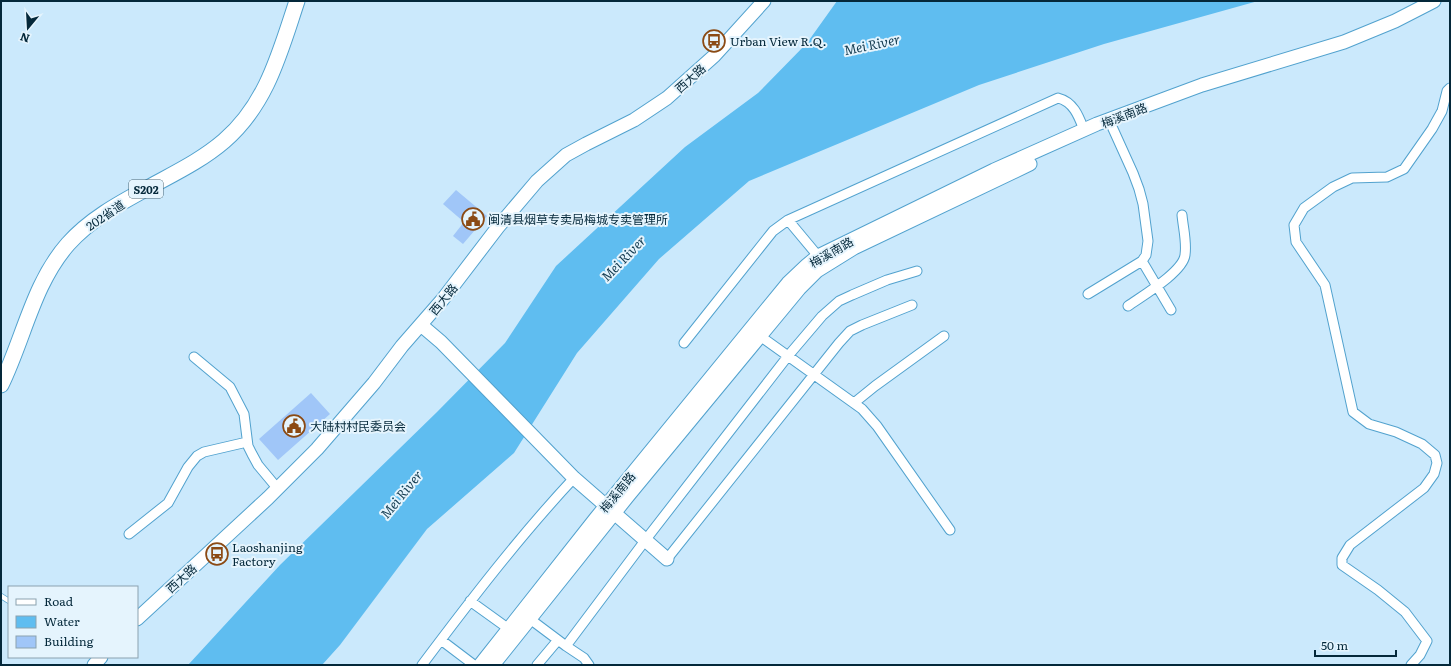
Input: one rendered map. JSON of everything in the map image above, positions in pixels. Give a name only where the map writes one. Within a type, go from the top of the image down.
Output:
[{"type":"main road","name":"202省道","points":[[1,385],[40,288],[57,258],[80,232],[106,211],[201,158],[234,132],[265,90],[277,62],[297,1]]},
{"type":"main road","name":"西大路","points":[[138,618],[278,489],[317,449],[443,299],[529,189],[547,171],[576,149],[623,126],[649,111],[667,98],[714,56],[764,1]]},
{"type":"main road","name":"梅溪南路","points":[[610,510],[805,282],[817,271],[842,255],[1110,123],[1202,85],[1334,46],[1395,20],[1434,1]]},
{"type":"main road","name":"梅溪南路","points":[[493,665],[526,616],[788,283],[806,265],[818,256],[994,170],[1084,130],[1110,123]]},
{"type":"main road","points":[[421,325],[441,342],[574,478],[667,559]]},
{"type":"main road","name":"梅溪南路","points":[[480,665],[509,629],[526,616]]},
{"type":"street","points":[[1411,665],[1420,655],[1427,641],[1405,612],[1378,590],[1342,565],[1342,558],[1350,545],[1424,488],[1434,474],[1437,463],[1435,455],[1422,444],[1396,432],[1369,424],[1353,412],[1325,284],[1296,242],[1294,225],[1304,208],[1333,186],[1352,178],[1387,177],[1404,170],[1432,129],[1442,111],[1447,91],[1450,88]]},
{"type":"street","points":[[684,343],[773,231],[788,220],[1058,98],[1064,100],[1073,107],[1077,112],[1084,130]]},
{"type":"street","points":[[1088,294],[1142,261],[1148,247],[1143,204],[1139,189],[1110,123]]},
{"type":"street","points":[[1128,306],[1175,272],[1184,261],[1185,254],[1182,215]]},
{"type":"street","points":[[788,220],[818,256]]},
{"type":"street","points":[[1142,261],[1170,310]]},
{"type":"street","points":[[566,646],[645,540],[788,356],[822,316],[839,301],[870,286],[917,271]]},
{"type":"street","points":[[667,559],[850,331],[912,305]]},
{"type":"street","points":[[760,336],[862,409],[877,426],[950,530]]},
{"type":"street","points":[[854,403],[944,336]]},
{"type":"street","points":[[194,357],[230,387],[236,396],[244,414],[247,442],[250,450],[258,465],[278,489]]},
{"type":"street","points":[[129,534],[168,503],[188,467],[197,456],[204,452],[247,442]]},
{"type":"street","points":[[422,665],[470,601],[534,523],[574,478]]},
{"type":"street","points":[[470,601],[509,629]]},
{"type":"street","points":[[526,616],[584,658],[587,664]]},
{"type":"street","points":[[441,640],[474,665]]},
{"type":"street","points":[[537,665],[558,640]]},
{"type":"water","name":"Mei River","points":[[837,1],[1258,1],[1104,44],[979,85],[749,181],[659,259],[577,353],[514,453],[427,529],[340,645],[322,665],[188,665],[280,565],[437,412],[505,343],[556,266],[685,147],[758,93],[807,43]]},
{"type":"building","name":"闽清县烟草专卖局梅城专卖管理所","points":[[456,190],[487,216],[463,244],[453,236],[464,222],[443,204]]},
{"type":"building","name":"大陆村村民委员会","points":[[311,393],[330,414],[278,460],[259,439]]},
{"type":"place","name":"Urban View R.Q.","points":[[714,41]]},
{"type":"place","name":"闽清县烟草专卖局梅城专卖管理所","points":[[473,219]]},
{"type":"place","name":"大陆村村民委员会","points":[[294,426]]},
{"type":"place","name":"Laoshanjing Factory","points":[[217,554]]}]
